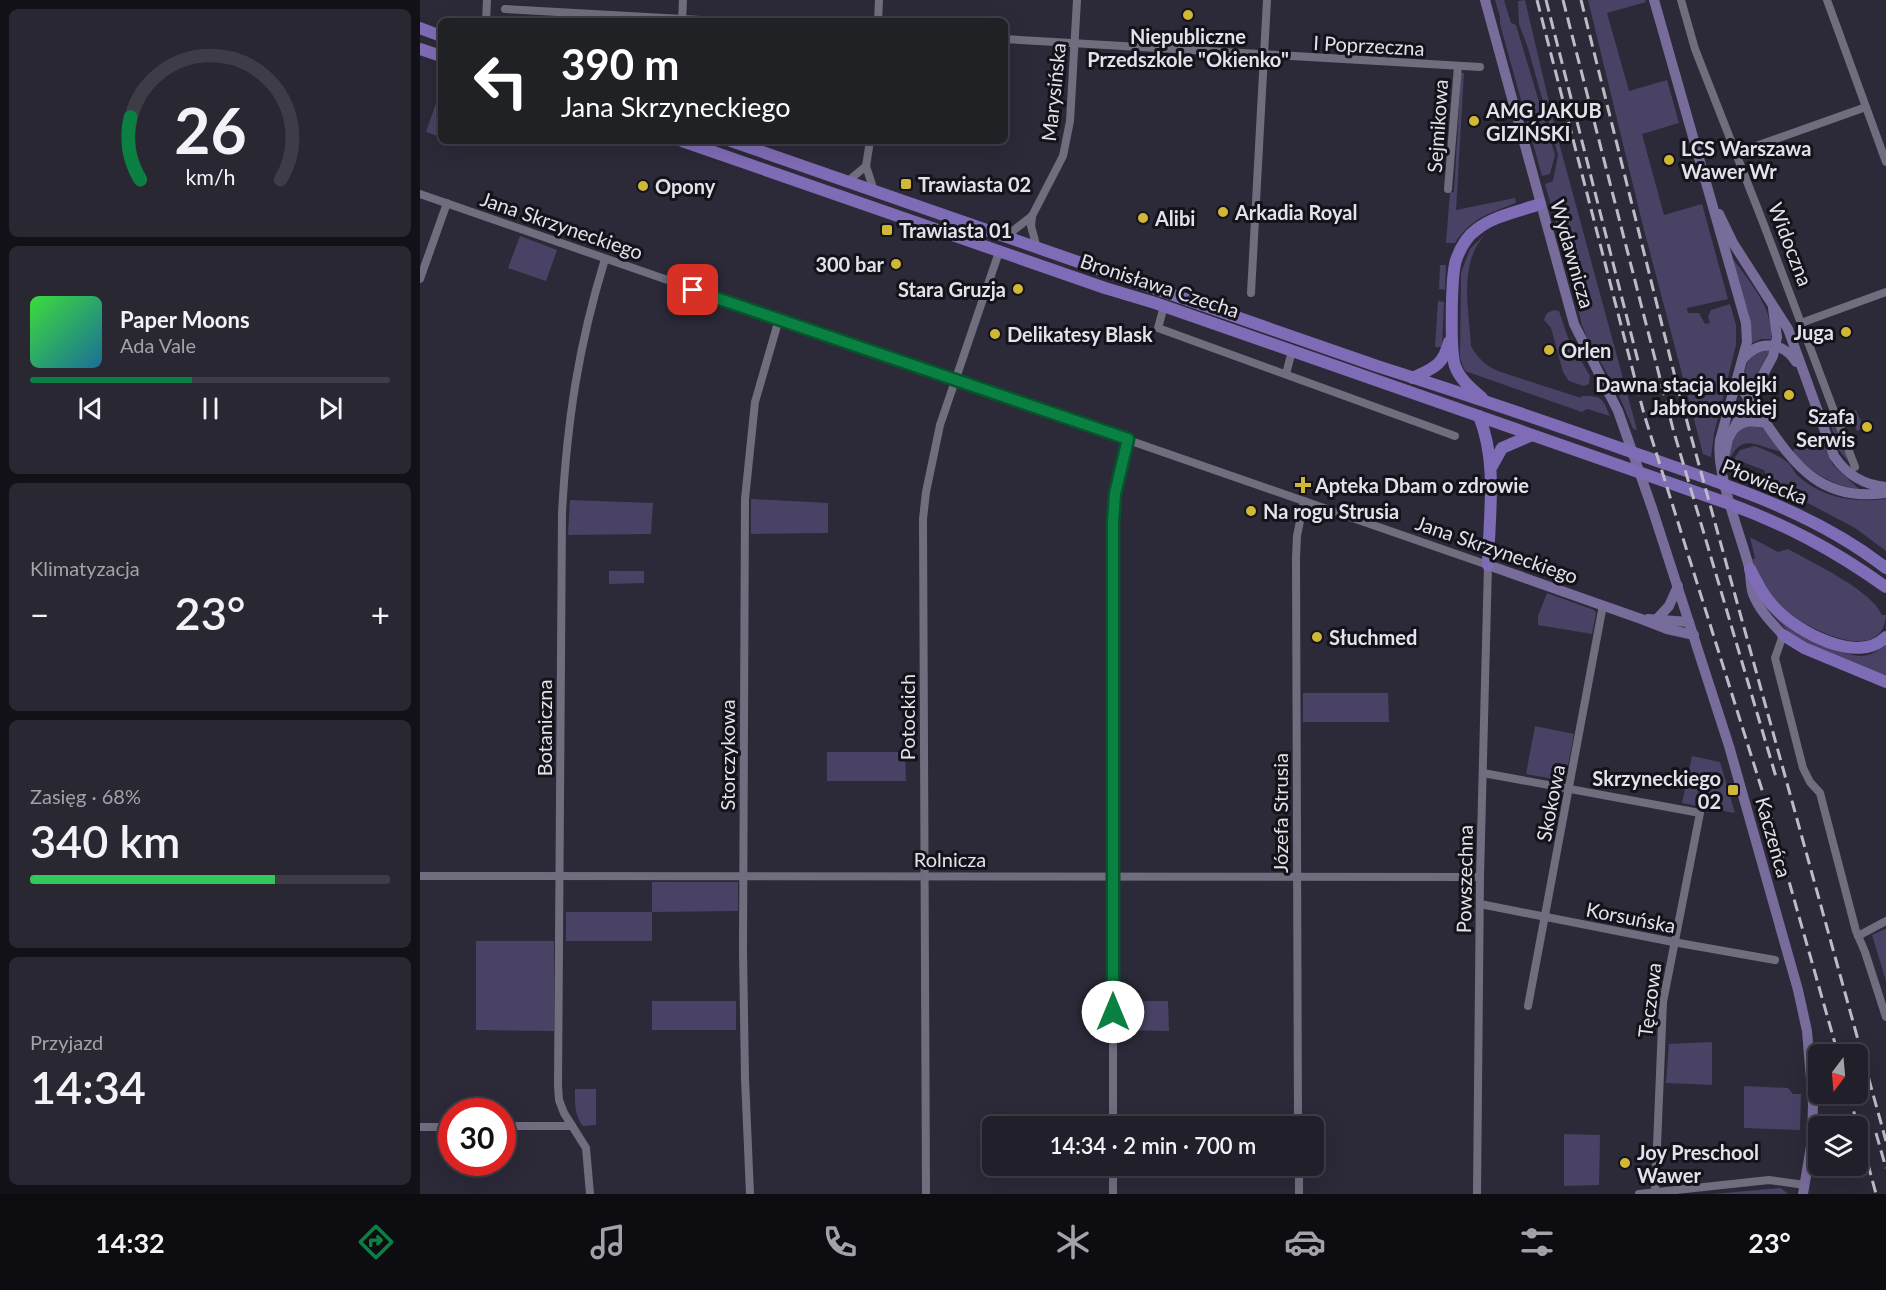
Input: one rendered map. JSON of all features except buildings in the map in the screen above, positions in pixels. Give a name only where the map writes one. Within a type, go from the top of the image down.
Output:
[{"type":"main road","name":"Wydawnicza","points":[[1485,0],[1574,324],[1618,411],[1652,508]]},
{"type":"main road","name":"Widoczna","points":[[1654,0],[1746,323],[1747,342],[1718,456],[1750,569],[1753,594],[1762,610],[1783,635]]},
{"type":"main road","points":[[420,28],[438,35]]},
{"type":"main road","points":[[420,49],[438,55]]},
{"type":"main road","name":"Bronisława Czecha","points":[[691,144],[1625,467]]},
{"type":"main road","name":"Bronisława Czecha","points":[[739,144],[1620,448]]},
{"type":"main road","name":"Widoczna","points":[[1707,190],[1733,243],[1792,338],[1831,447],[1843,468],[1859,481],[1886,487]]},
{"type":"main road","points":[[1487,403],[1465,382],[1457,371],[1453,358],[1455,266],[1466,240],[1476,229],[1493,220],[1540,204]]},
{"type":"main road","name":"Widoczna","points":[[1749,400],[1776,346],[1777,337],[1772,303]]},
{"type":"main road","points":[[1413,378],[1433,369],[1443,359],[1452,333]]},
{"type":"main road","points":[[1741,365],[1747,354],[1757,346],[1776,346],[1790,353],[1804,376]]},
{"type":"main road","name":"Widoczna","points":[[1741,365],[1742,389],[1786,453],[1799,467],[1825,486],[1853,495],[1886,493]]},
{"type":"main road","points":[[1722,472],[1726,448],[1732,431],[1749,400]]},
{"type":"main road","points":[[1479,416],[1487,437],[1491,467],[1488,565]]},
{"type":"main road","points":[[1732,431],[1740,423],[1746,421],[1766,423]]},
{"type":"main road","points":[[1491,467],[1502,448],[1532,435]]},
{"type":"main road","name":"Płowiecka","points":[[1620,448],[1786,509],[1826,528],[1886,568]]},
{"type":"main road","name":"Płowiecka","points":[[1625,467],[1747,510],[1819,543],[1886,587]]},
{"type":"main road","name":"Kaczeńca","points":[[1652,508],[1729,746],[1803,1011],[1810,1055],[1813,1104],[1812,1140],[1804,1189]]},
{"type":"main road","name":"Jana Skrzyneckiego","points":[[1488,565],[1667,629],[1694,635]]},
{"type":"main road","points":[[1750,569],[1764,596],[1776,610],[1813,634],[1838,645],[1855,648],[1870,647],[1886,637]]},
{"type":"main road","points":[[1657,619],[1669,606],[1678,586]]},
{"type":"main road","name":"Jana Skrzyneckiego","points":[[1644,620],[1689,622]]},
{"type":"main road","points":[[1783,635],[1804,648],[1886,682]]},
{"type":"street","points":[[486,18],[487,0]]},
{"type":"street","points":[[682,18],[683,0]]},
{"type":"street","points":[[878,18],[879,0]]},
{"type":"street","name":"Marysińska","points":[[1005,237],[1032,216],[1059,164],[1067,141],[1077,0]]},
{"type":"street","points":[[1251,293],[1267,0]]},
{"type":"street","name":"Widoczna","points":[[1682,0],[1695,49],[1855,467]]},
{"type":"street","points":[[1827,0],[1886,162]]},
{"type":"street","points":[[505,9],[650,18]]},
{"type":"street","name":"I Poprzeczna","points":[[1008,39],[1480,67]]},
{"type":"street","name":"Sejmikowa","points":[[1448,189],[1458,66]]},
{"type":"street","points":[[1736,153],[1866,106]]},
{"type":"street","points":[[870,144],[866,166],[874,191]]},
{"type":"street","points":[[847,182],[866,166]]},
{"type":"street","name":"Jana Skrzyneckiego","points":[[420,194],[1488,565]]},
{"type":"street","points":[[420,279],[447,204]]},
{"type":"street","points":[[1032,216],[1037,248]]},
{"type":"street","name":"Potockich","points":[[926,1194],[923,519],[935,443],[999,252]]},
{"type":"street","name":"Botaniczna","points":[[590,1194],[590,1171],[586,1148],[564,1113],[559,1100],[558,1086],[562,513],[566,448],[580,355],[605,259]]},
{"type":"street","points":[[1801,323],[1886,292]]},
{"type":"street","points":[[1164,306],[1158,328],[1455,436]]},
{"type":"street","name":"Storczykowa","points":[[750,1194],[744,1055],[745,491],[755,402],[779,319]]},
{"type":"street","points":[[1286,374],[1292,351]]},
{"type":"street","points":[[1113,1116],[1113,522],[1115,494],[1128,439]]},
{"type":"street","name":"Józefa Strusia","points":[[1298,1116],[1296,558],[1297,536],[1304,501]]},
{"type":"street","name":"Powszechna","points":[[1476,1194],[1480,877],[1488,565]]},
{"type":"street","name":"Skokowa","points":[[1528,1006],[1603,605]]},
{"type":"street","points":[[1783,635],[1775,658],[1803,768],[1822,798],[1858,936],[1886,1017]]},
{"type":"street","points":[[1484,773],[1569,788]]},
{"type":"street","name":"Tęczowa","points":[[1569,788],[1700,813],[1664,989],[1655,1193]]},
{"type":"street","name":"Rolnicza","points":[[420,876],[1480,877]]},
{"type":"street","name":"Korsuńska","points":[[1480,904],[1775,960]]},
{"type":"street","points":[[1858,936],[1886,921]]},
{"type":"street","points":[[516,1126],[572,1126]]},
{"type":"street","points":[[420,1127],[438,1127]]},
{"type":"street","points":[[1113,1176],[1113,1194]]},
{"type":"street","points":[[1299,1176],[1299,1194]]},
{"type":"street","points":[[1639,1194],[1769,1180],[1804,1189]]},
{"type":"shaded area","points":[[1495,0],[1504,0],[1511,23],[1516,25],[1555,155],[1550,174],[1542,176]]},
{"type":"shaded area","points":[[1525,0],[1555,128],[1637,430],[1633,429],[1618,393],[1582,325],[1545,184],[1553,181],[1558,155],[1519,24],[1518,1]]},
{"type":"shaded area","points":[[1588,0],[1645,0],[1646,2],[1607,13],[1629,91],[1667,80],[1679,123],[1642,134],[1664,215],[1702,204],[1728,299],[1687,308],[1688,313],[1699,313],[1705,324],[1710,323],[1708,316],[1711,310],[1730,304],[1736,325],[1736,345],[1714,434],[1711,457],[1703,454],[1642,222]]},
{"type":"shaded area","points":[[1461,73],[1464,73],[1456,210],[1515,198],[1516,203],[1482,217],[1474,222],[1455,243],[1446,243],[1450,192],[1454,192]]},
{"type":"shaded area","points":[[438,98],[438,136],[426,132]]},
{"type":"shaded area","points":[[1485,234],[1471,259],[1468,273],[1467,302],[1471,346],[1474,351],[1487,365],[1501,372],[1581,398],[1581,396],[1597,397],[1603,401],[1610,416],[1587,409],[1582,412],[1465,371],[1460,358],[1461,273],[1470,249]]},
{"type":"shaded area","points":[[520,236],[557,250],[546,281],[508,268]]},
{"type":"shaded area","points":[[1728,252],[1763,304],[1771,327],[1771,339],[1761,339],[1752,343],[1748,311]]},
{"type":"shaded area","points":[[1440,265],[1446,265],[1445,290],[1439,289]]},
{"type":"shaded area","points":[[1438,301],[1444,302],[1442,347],[1435,347]]},
{"type":"shaded area","points":[[1554,310],[1559,311],[1568,338],[1590,376],[1589,384],[1584,386],[1569,381],[1563,372],[1551,328],[1544,320],[1547,313]]},
{"type":"shaded area","points":[[1758,350],[1770,350],[1748,391],[1747,364]]},
{"type":"shaded area","points":[[1856,410],[1864,428],[1857,431],[1849,413]]},
{"type":"shaded area","points":[[1751,425],[1764,429],[1780,451],[1757,444],[1745,444],[1739,446],[1727,461],[1736,434]]},
{"type":"shaded area","points":[[1833,425],[1851,465],[1839,450],[1831,426]]},
{"type":"shaded area","points":[[1818,443],[1823,444],[1833,465],[1859,489],[1840,485],[1823,477],[1793,454],[1794,449]]},
{"type":"shaded area","points":[[1755,446],[1784,460],[1798,476],[1828,494],[1862,500],[1886,499],[1886,551],[1855,528],[1770,483],[1764,470],[1734,459],[1740,450]]},
{"type":"shaded area","points":[[751,499],[828,503],[828,533],[751,534]]},
{"type":"shaded area","points":[[570,500],[653,503],[651,534],[568,535]]},
{"type":"shaded area","points":[[1750,537],[1778,552],[1788,549],[1854,587],[1876,606],[1882,615],[1886,615],[1881,631],[1870,639],[1855,641],[1838,638],[1802,622],[1788,612],[1773,600],[1759,577],[1752,560],[1755,558]]},
{"type":"shaded area","points":[[609,571],[644,571],[644,583],[609,584]]},
{"type":"shaded area","points":[[1547,593],[1594,610],[1596,613],[1592,634],[1538,625],[1538,616]]},
{"type":"shaded area","points":[[1763,603],[1809,636],[1848,654],[1867,655],[1886,645],[1886,676],[1818,649],[1791,635]]},
{"type":"shaded area","points":[[1303,693],[1388,693],[1389,722],[1303,722]]},
{"type":"shaded area","points":[[1535,726],[1574,734],[1565,781],[1526,774]]},
{"type":"shaded area","points":[[827,752],[905,752],[906,781],[827,781]]},
{"type":"shaded area","points":[[1692,756],[1720,762],[1735,813],[1682,803]]},
{"type":"shaded area","points":[[652,882],[738,882],[738,911],[652,912]]},
{"type":"shaded area","points":[[566,912],[652,912],[652,941],[566,941]]},
{"type":"shaded area","points":[[1885,929],[1886,931],[1886,981],[1872,935]]},
{"type":"shaded area","points":[[476,941],[554,941],[554,1031],[476,1030]]},
{"type":"shaded area","points":[[652,1001],[736,1001],[736,1030],[652,1030]]},
{"type":"shaded area","points":[[1120,1001],[1168,1001],[1169,1031],[1120,1030]]},
{"type":"shaded area","points":[[1712,1042],[1712,1085],[1666,1083],[1669,1044]]},
{"type":"shaded area","points":[[1744,1086],[1788,1088],[1793,1094],[1801,1094],[1800,1130],[1744,1128]]},
{"type":"shaded area","points":[[575,1089],[596,1089],[596,1125],[583,1126],[580,1122],[576,1109]]},
{"type":"shaded area","points":[[1564,1134],[1600,1135],[1599,1185],[1564,1186]]},
{"type":"shaded area","points":[[1781,1188],[1788,1194],[1713,1194]]},
{"type":"railway","points":[[1537,0],[1644,414],[1773,825],[1835,1044]]},
{"type":"railway","points":[[1546,0],[1639,365]]},
{"type":"railway","points":[[1563,0],[1673,429],[1776,777]]},
{"type":"railway","points":[[1581,0],[1678,389],[1886,1141]]},
{"type":"railway","points":[[1852,1104],[1876,1194]]},
{"type":"railway","points":[[1876,1133],[1886,1168]]},
{"type":"place","name":"Niepubliczne Przedszkole \"Okienko\"","points":[[1188,15]]},
{"type":"place","name":"AMG JAKUB GIZIŃSKI","points":[[1474,121]]},
{"type":"place","name":"LCS Warszawa Wawer Wr","points":[[1669,160]]},
{"type":"place","name":"Trawiasta 02","points":[[906,184]]},
{"type":"place","name":"Opony","points":[[643,186]]},
{"type":"place","name":"Arkadia Royal","points":[[1223,212]]},
{"type":"place","name":"Alibi","points":[[1143,218]]},
{"type":"place","name":"Trawiasta 01","points":[[887,230]]},
{"type":"place","name":"300 bar","points":[[896,264]]},
{"type":"place","name":"Stara Gruzja","points":[[1018,289]]},
{"type":"place","name":"Juga","points":[[1846,332]]},
{"type":"place","name":"Delikatesy Blask","points":[[995,334]]},
{"type":"place","name":"Orlen","points":[[1549,350]]},
{"type":"place","name":"Dawna stacja kolejki Jabłonowskiej","points":[[1789,395]]},
{"type":"place","name":"Szafa Serwis","points":[[1867,427]]},
{"type":"place","name":"Apteka Dbam o zdrowie","points":[[1303,485]]},
{"type":"place","name":"Na rogu Strusia","points":[[1251,511]]},
{"type":"place","name":"Słuchmed","points":[[1317,637]]},
{"type":"place","name":"Skrzyneckiego 02","points":[[1733,790]]},
{"type":"place","name":"Joy Preschool Wawer","points":[[1625,1163]]},
{"type":"route","points":[[693,290],[1128,439],[1115,494],[1113,522],[1113,1012]]}]
